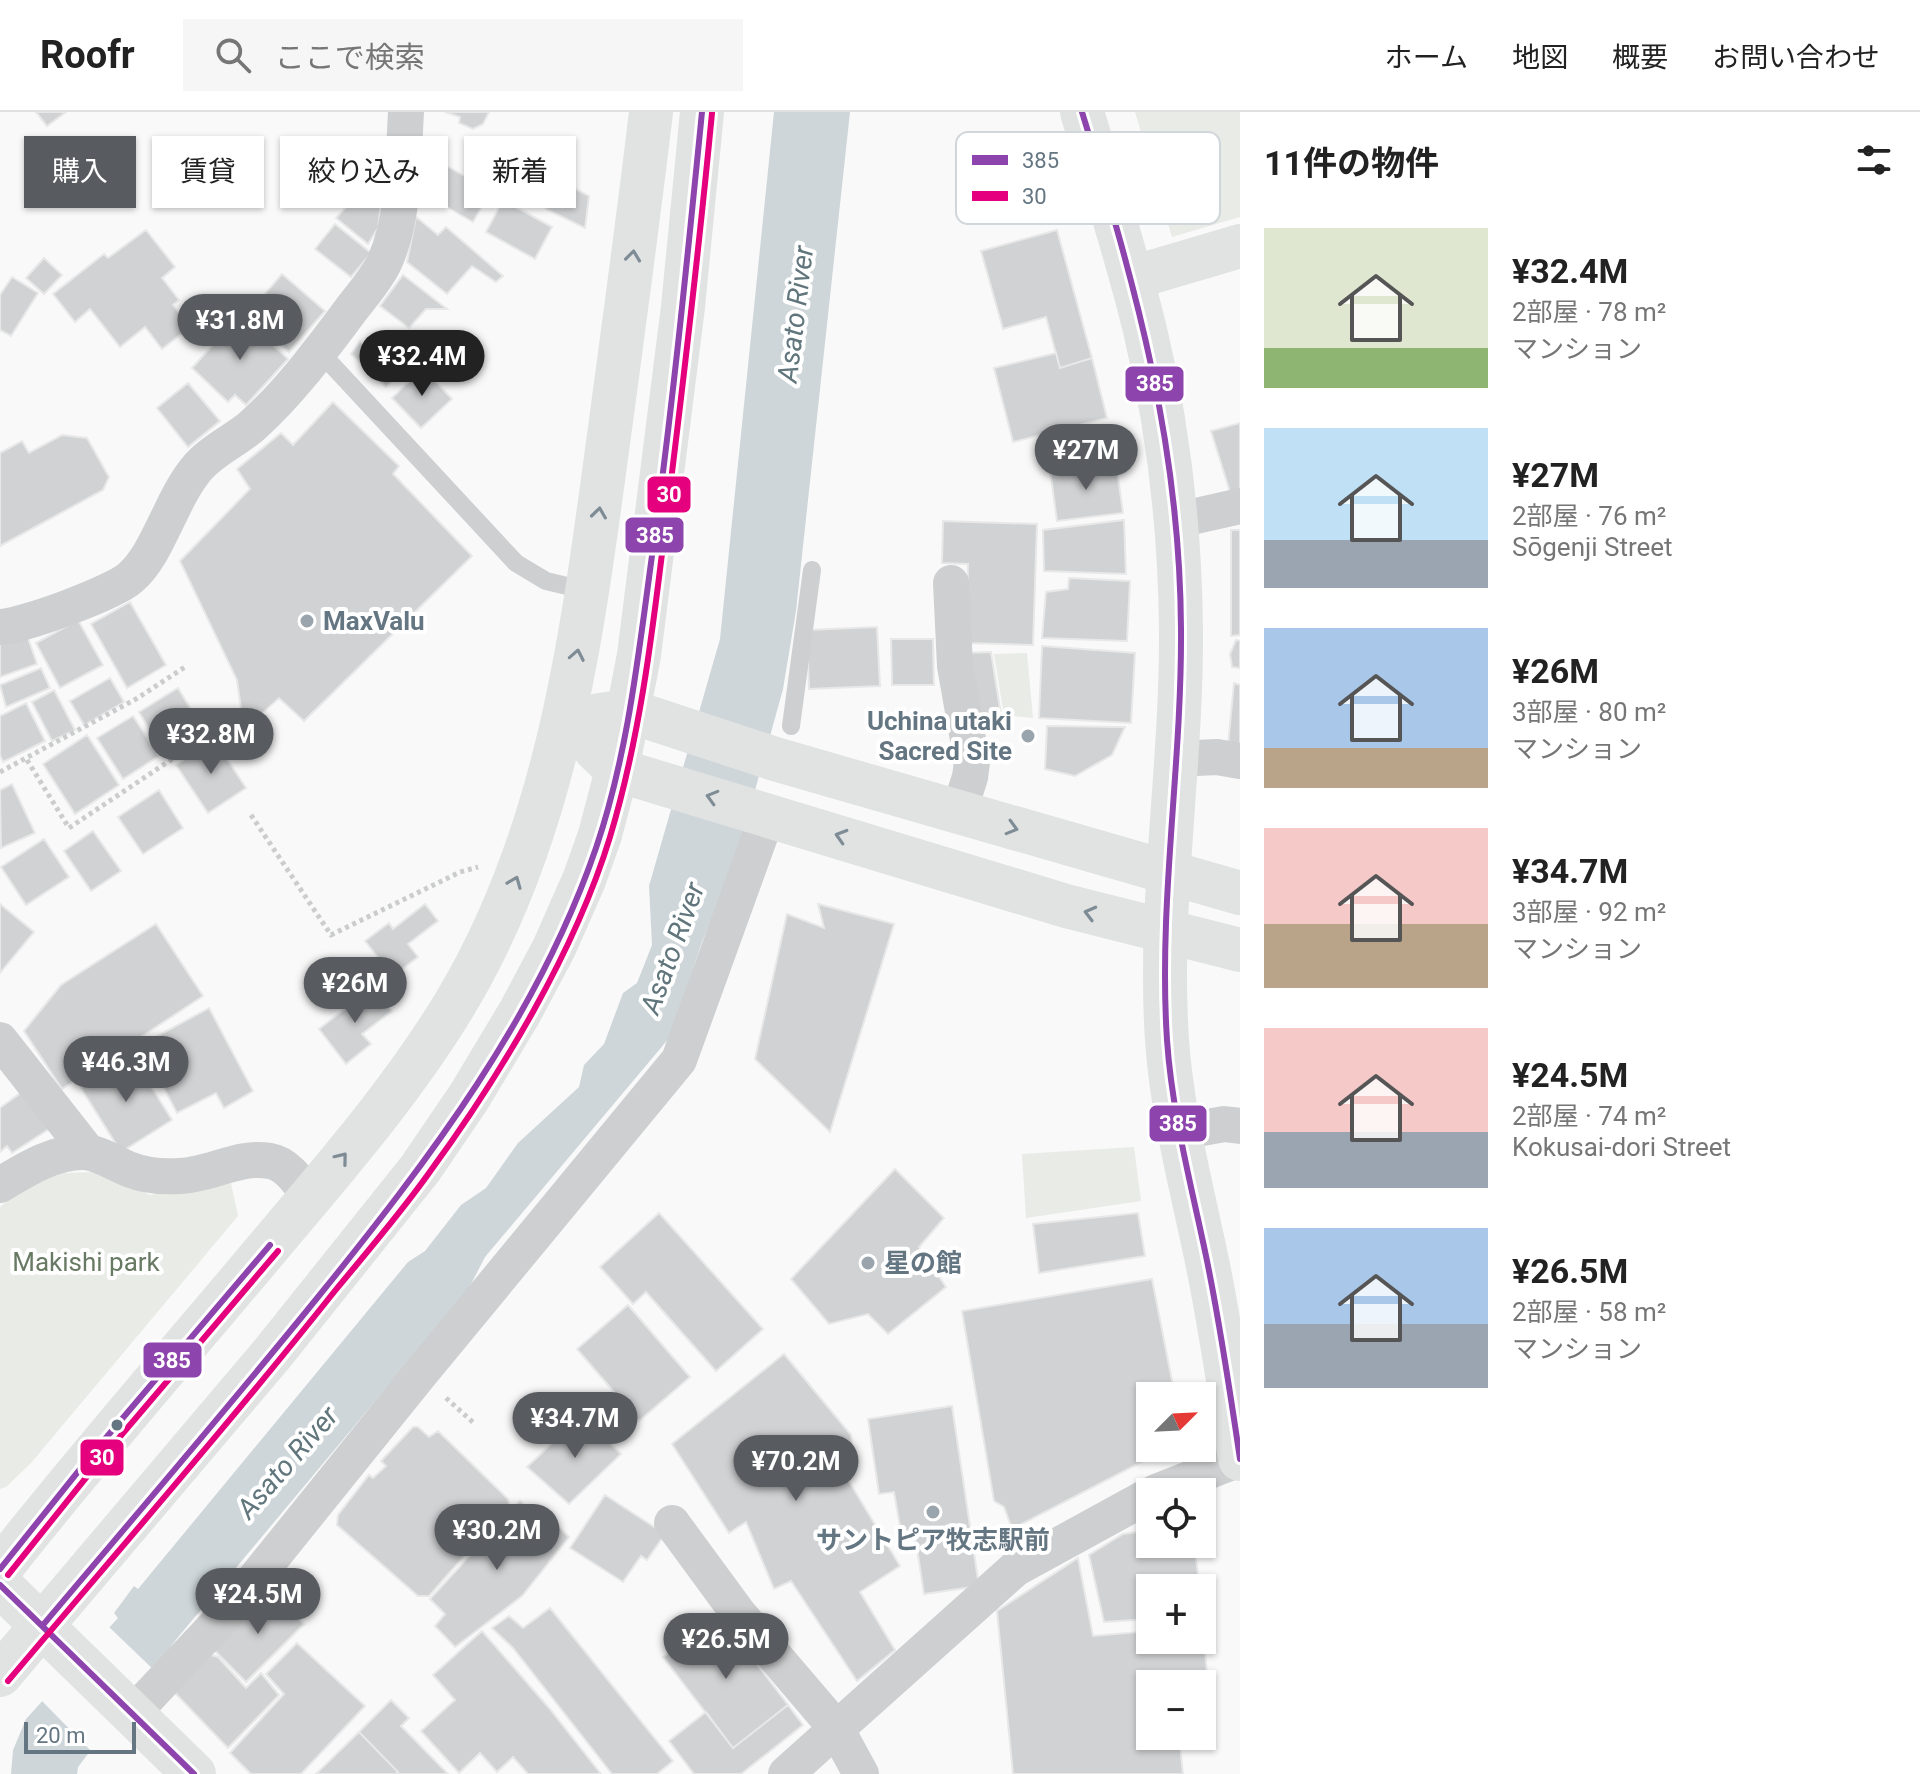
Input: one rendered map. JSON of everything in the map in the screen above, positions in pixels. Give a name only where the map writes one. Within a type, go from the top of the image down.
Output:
[{"type":"street","points":[[0,627],[31,621],[129,579],[143,563],[180,491],[201,464],[249,429],[280,401],[320,352],[383,264],[394,237],[401,192],[406,112]]},
{"type":"street","points":[[0,1569],[111,1432],[310,1197],[420,1058],[457,1001],[523,864],[540,814],[565,719],[588,591],[651,112]]},
{"type":"street","points":[[0,1675],[272,1354],[420,1169],[505,1036],[554,948],[600,835],[629,711],[658,512],[702,112]]},
{"type":"street","points":[[1082,112],[1088,132]]},
{"type":"street","points":[[1116,224],[1132,278],[1157,390],[1174,521],[1181,628],[1165,933],[1169,1071],[1220,1327],[1240,1459],[1192,1478]]},
{"type":"street","points":[[1132,278],[1240,246]]},
{"type":"street","points":[[1174,521],[1240,506]]},
{"type":"street","points":[[951,583],[955,666],[972,762],[959,812]]},
{"type":"street","points":[[565,719],[629,711],[681,727],[783,742],[959,812],[1240,893]]},
{"type":"street","points":[[565,719],[617,770],[764,812],[1066,906],[1240,950]]},
{"type":"street","points":[[1175,759],[1217,757],[1240,761]]},
{"type":"street","points":[[130,1711],[248,1589],[420,1374],[679,1060],[764,812]]},
{"type":"street","points":[[0,1040],[88,1152],[134,1172],[158,1176],[208,1172],[248,1160],[272,1161],[289,1171],[310,1197]]},
{"type":"street","points":[[1180,1132],[1224,1124],[1240,1126]]},
{"type":"street","points":[[0,1185],[32,1166],[88,1152]]},
{"type":"street","points":[[786,1774],[1015,1569],[1136,1503]]},
{"type":"street","points":[[672,1523],[738,1613],[836,1728],[861,1774]]},
{"type":"street","points":[[0,1585],[194,1774]]},
{"type":"lane","points":[[320,352],[516,563],[546,581],[588,591]]},
{"type":"lane","points":[[783,742],[812,570]]},
{"type":"path","points":[[0,772],[136,699],[185,667]]},
{"type":"path","points":[[27,760],[69,828],[220,727]]},
{"type":"path","points":[[251,815],[331,935],[469,868]]},
{"type":"green space","points":[[1135,112],[1240,112],[1240,217],[1220,223],[1220,132],[1141,132]]},
{"type":"green space","points":[[1168,224],[1216,224],[1172,237]]},
{"type":"green space","points":[[1027,653],[1033,718],[1004,715],[994,654]]},
{"type":"green space","points":[[1134,1147],[1141,1201],[1026,1218],[1022,1154]]},
{"type":"green space","name":"Makishi park","points":[[94,1172],[115,1177],[150,1195],[231,1183],[238,1216],[31,1463],[0,1489],[0,1207],[25,1186],[64,1173]]},
{"type":"water","name":"Asato River","points":[[774,112],[850,112],[796,611],[783,689],[735,863],[702,942],[670,1037],[485,1257],[468,1290],[179,1636],[78,1767],[77,1774],[11,1774],[13,1750],[26,1719],[118,1618],[114,1613],[134,1586],[138,1589],[408,1262],[425,1251],[461,1205],[486,1188],[518,1143],[579,1087],[584,1065],[604,1044],[623,993],[637,983],[652,945],[649,886],[720,639]]},
{"type":"pier","points":[[107,1625],[156,1672],[93,1753],[40,1699]]},
{"type":"building","points":[[36,112],[66,112],[47,126]]},
{"type":"building","points":[[445,112],[489,112],[483,124],[473,129],[459,123],[460,117]]},
{"type":"building","points":[[448,167],[464,176],[464,208],[481,208],[473,222],[448,208]]},
{"type":"building","points":[[576,189],[589,196],[585,228],[546,209],[576,208]]},
{"type":"building","points":[[345,208],[380,208],[378,228],[368,244],[336,218]]},
{"type":"building","points":[[499,208],[518,208],[552,227],[535,259],[486,232]]},
{"type":"building","points":[[416,217],[438,235],[446,227],[503,276],[496,282],[472,266],[447,294],[407,262]]},
{"type":"building","points":[[335,224],[371,253],[351,277],[315,249]]},
{"type":"building","points":[[146,230],[175,267],[162,278],[179,300],[173,305],[190,327],[162,349],[145,327],[120,347],[90,309],[75,322],[53,294],[104,254],[108,258]]},
{"type":"building","points":[[1057,230],[1092,358],[1060,368],[1046,317],[1003,329],[981,251]]},
{"type":"building","points":[[44,258],[62,275],[44,294],[26,278]]},
{"type":"building","points":[[282,274],[325,311],[289,352],[247,315]]},
{"type":"building","points":[[403,275],[447,309],[426,309],[409,328],[380,306]]},
{"type":"building","points":[[12,277],[38,293],[11,336],[0,330],[0,295]]},
{"type":"building","points":[[240,315],[288,359],[246,405],[235,395],[228,402],[192,368]]},
{"type":"building","points":[[420,337],[425,343],[410,355],[415,360],[386,387],[351,354],[360,341],[376,357],[395,339],[406,350]]},
{"type":"building","points":[[1056,353],[1060,368],[1092,358],[1107,418],[1013,442],[994,368]]},
{"type":"building","points":[[423,368],[452,399],[421,428],[392,398]]},
{"type":"building","points":[[188,383],[220,421],[188,447],[157,408]]},
{"type":"building","name":"MaxValu","points":[[333,402],[399,466],[393,474],[472,556],[304,721],[279,698],[249,725],[242,716],[237,680],[180,561],[250,489],[237,469],[281,433],[293,445]]},
{"type":"building","points":[[1240,423],[1240,490],[1230,492],[1211,431]]},
{"type":"building","points":[[62,435],[87,438],[109,477],[103,490],[0,546],[0,453],[22,441],[29,453]]},
{"type":"building","points":[[1116,462],[1123,513],[1057,521],[1050,470]]},
{"type":"building","points":[[1124,520],[1126,574],[1044,571],[1043,530]]},
{"type":"building","points":[[943,521],[1037,524],[1033,645],[966,643],[968,564],[942,563]]},
{"type":"building","points":[[1231,530],[1240,530],[1240,635],[1231,636]]},
{"type":"building","points":[[1069,578],[1130,581],[1127,641],[1042,638],[1046,592],[1068,589]]},
{"type":"building","points":[[130,602],[166,665],[127,688],[91,624]]},
{"type":"building","points":[[78,620],[103,665],[60,688],[36,643]]},
{"type":"building","points":[[877,627],[880,686],[809,689],[807,630]]},
{"type":"building","points":[[27,635],[37,664],[0,677],[0,644]]},
{"type":"building","points":[[891,639],[933,639],[934,685],[892,685]]},
{"type":"building","points":[[1236,640],[1240,641],[1240,668],[1232,667],[1230,654]]},
{"type":"building","points":[[1042,646],[1135,653],[1131,723],[1039,718]]},
{"type":"building","points":[[991,652],[1001,715],[978,718],[967,653]]},
{"type":"building","points":[[41,668],[50,688],[6,707],[0,685]]},
{"type":"building","points":[[110,678],[124,702],[84,725],[70,701]]},
{"type":"building","points":[[1234,683],[1240,685],[1240,746],[1228,745]]},
{"type":"building","points":[[178,688],[201,726],[162,750],[139,712]]},
{"type":"building","points":[[54,690],[75,730],[52,741],[32,702]]},
{"type":"building","points":[[26,703],[45,741],[3,762],[0,755],[0,716]]},
{"type":"building","points":[[133,716],[159,756],[123,779],[97,738]]},
{"type":"building","points":[[1047,726],[1125,727],[1112,755],[1075,776],[1045,769]]},
{"type":"building","points":[[87,735],[119,785],[75,814],[43,764]]},
{"type":"building","points":[[214,739],[246,788],[208,813],[176,765]]},
{"type":"building","points":[[12,784],[35,833],[1,848],[0,790]]},
{"type":"building","points":[[159,790],[183,828],[143,854],[118,817]]},
{"type":"building","points":[[93,831],[121,871],[91,891],[64,851]]},
{"type":"building","points":[[44,839],[69,877],[26,905],[1,867]]},
{"type":"building","points":[[0,904],[34,932],[0,973]]},
{"type":"building","points":[[425,904],[438,921],[408,944],[418,957],[393,976],[365,941],[389,923],[393,929]]},
{"type":"building","points":[[818,904],[894,924],[830,1132],[755,1059],[787,914],[824,928]]},
{"type":"building","points":[[156,924],[203,996],[62,1089],[24,1031],[61,985]]},
{"type":"building","points":[[373,987],[392,1011],[362,1034],[371,1044],[346,1064],[319,1029]]},
{"type":"building","points":[[209,1008],[253,1091],[224,1108],[216,1093],[177,1113],[141,1045]]},
{"type":"building","points":[[132,1056],[172,1120],[121,1152],[81,1088]]},
{"type":"building","points":[[26,1089],[52,1127],[12,1153],[7,1146],[0,1152],[0,1108]]},
{"type":"building","name":"星の館","points":[[895,1169],[944,1218],[919,1247],[946,1287],[888,1334],[868,1314],[829,1324],[791,1279]]},
{"type":"building","points":[[659,1213],[763,1329],[716,1371],[646,1292],[633,1304],[600,1267]]},
{"type":"building","points":[[1138,1213],[1145,1256],[1039,1273],[1033,1224]]},
{"type":"building","points":[[1152,1279],[1172,1382],[1136,1382],[1136,1462],[1142,1462],[1012,1529],[1004,1507],[994,1501],[962,1311]]},
{"type":"building","points":[[628,1305],[690,1377],[639,1421],[577,1349]]},
{"type":"building","points":[[784,1354],[851,1435],[852,1453],[838,1463],[900,1566],[860,1592],[895,1650],[857,1681],[791,1581],[774,1589],[746,1522],[729,1533],[672,1444]]},
{"type":"building","name":"サントピア牧志駅前","points":[[952,1406],[979,1586],[924,1594],[914,1529],[901,1532],[894,1492],[879,1494],[868,1419]]},
{"type":"building","points":[[582,1415],[621,1454],[569,1504],[527,1467]]},
{"type":"building","points":[[413,1427],[418,1427],[429,1437],[438,1431],[508,1499],[509,1504],[483,1535],[477,1536],[464,1526],[460,1530],[474,1545],[429,1596],[418,1596],[337,1525],[338,1515],[369,1475],[373,1478],[386,1466],[381,1461]]},
{"type":"building","points":[[605,1495],[665,1534],[647,1560],[641,1556],[623,1582],[570,1548]]},
{"type":"building","points":[[520,1501],[535,1515],[540,1508],[569,1537],[522,1596],[455,1647],[435,1626],[445,1614],[430,1599]]},
{"type":"building","points":[[1136,1532],[1136,1558],[1196,1558],[1198,1574],[1136,1574],[1136,1620],[1104,1622],[1089,1555],[1123,1534]]},
{"type":"building","points":[[1078,1558],[1093,1636],[1136,1632],[1136,1654],[1205,1654],[1207,1670],[1136,1670],[1136,1750],[1180,1750],[1183,1774],[1013,1774],[997,1611]]},
{"type":"building","points":[[270,1590],[304,1624],[246,1682],[212,1648]]},
{"type":"building","points":[[550,1608],[673,1761],[657,1774],[612,1774],[513,1648],[492,1628],[509,1616],[523,1628]]},
{"type":"building","points":[[719,1614],[788,1705],[733,1748],[663,1657]]},
{"type":"building","points":[[482,1631],[601,1774],[528,1774],[513,1757],[497,1772],[480,1753],[459,1773],[421,1731],[455,1700],[433,1675]]},
{"type":"building","points":[[297,1643],[365,1706],[301,1774],[251,1774],[230,1753],[284,1694],[266,1674]]},
{"type":"building","points":[[211,1655],[218,1657],[246,1688],[261,1673],[279,1695],[228,1748],[176,1694],[177,1689]]},
{"type":"building","points":[[391,1700],[409,1718],[401,1726],[448,1774],[396,1774],[398,1772],[359,1732]]},
{"type":"building","points":[[788,1705],[803,1725],[741,1774],[694,1774],[669,1741],[706,1712],[733,1748]]},
{"type":"building","points":[[359,1732],[398,1772],[396,1774],[316,1774]]},
{"type":"transit line","name":"385","points":[[43,1625],[284,1338],[400,1193],[477,1084],[512,1028],[572,910],[607,814],[630,707],[666,450],[702,112]]},
{"type":"transit line","name":"385","points":[[1082,112],[1088,132]]},
{"type":"transit line","name":"30","points":[[8,1681],[254,1390],[418,1188],[508,1054],[577,924],[595,880],[621,798],[645,680],[685,368],[712,113]]},
{"type":"transit line","name":"385","points":[[1115,224],[1137,304],[1163,430],[1179,561],[1180,680],[1166,937],[1169,1067],[1216,1306],[1240,1459]]},
{"type":"transit line","name":"385","points":[[0,1569],[93,1453],[270,1245]]},
{"type":"transit line","name":"30","points":[[8,1575],[101,1459],[278,1251]]},
{"type":"transit line","name":"385","points":[[0,1585],[194,1774]]},
{"type":"place","name":"MaxValu","points":[[307,621]]},
{"type":"place","name":"Uchina utaki Sacred Site","points":[[1028,736]]},
{"type":"place","name":"星の館","points":[[868,1263]]},
{"type":"place","name":"サントピア牧志駅前","points":[[933,1512]]}]
